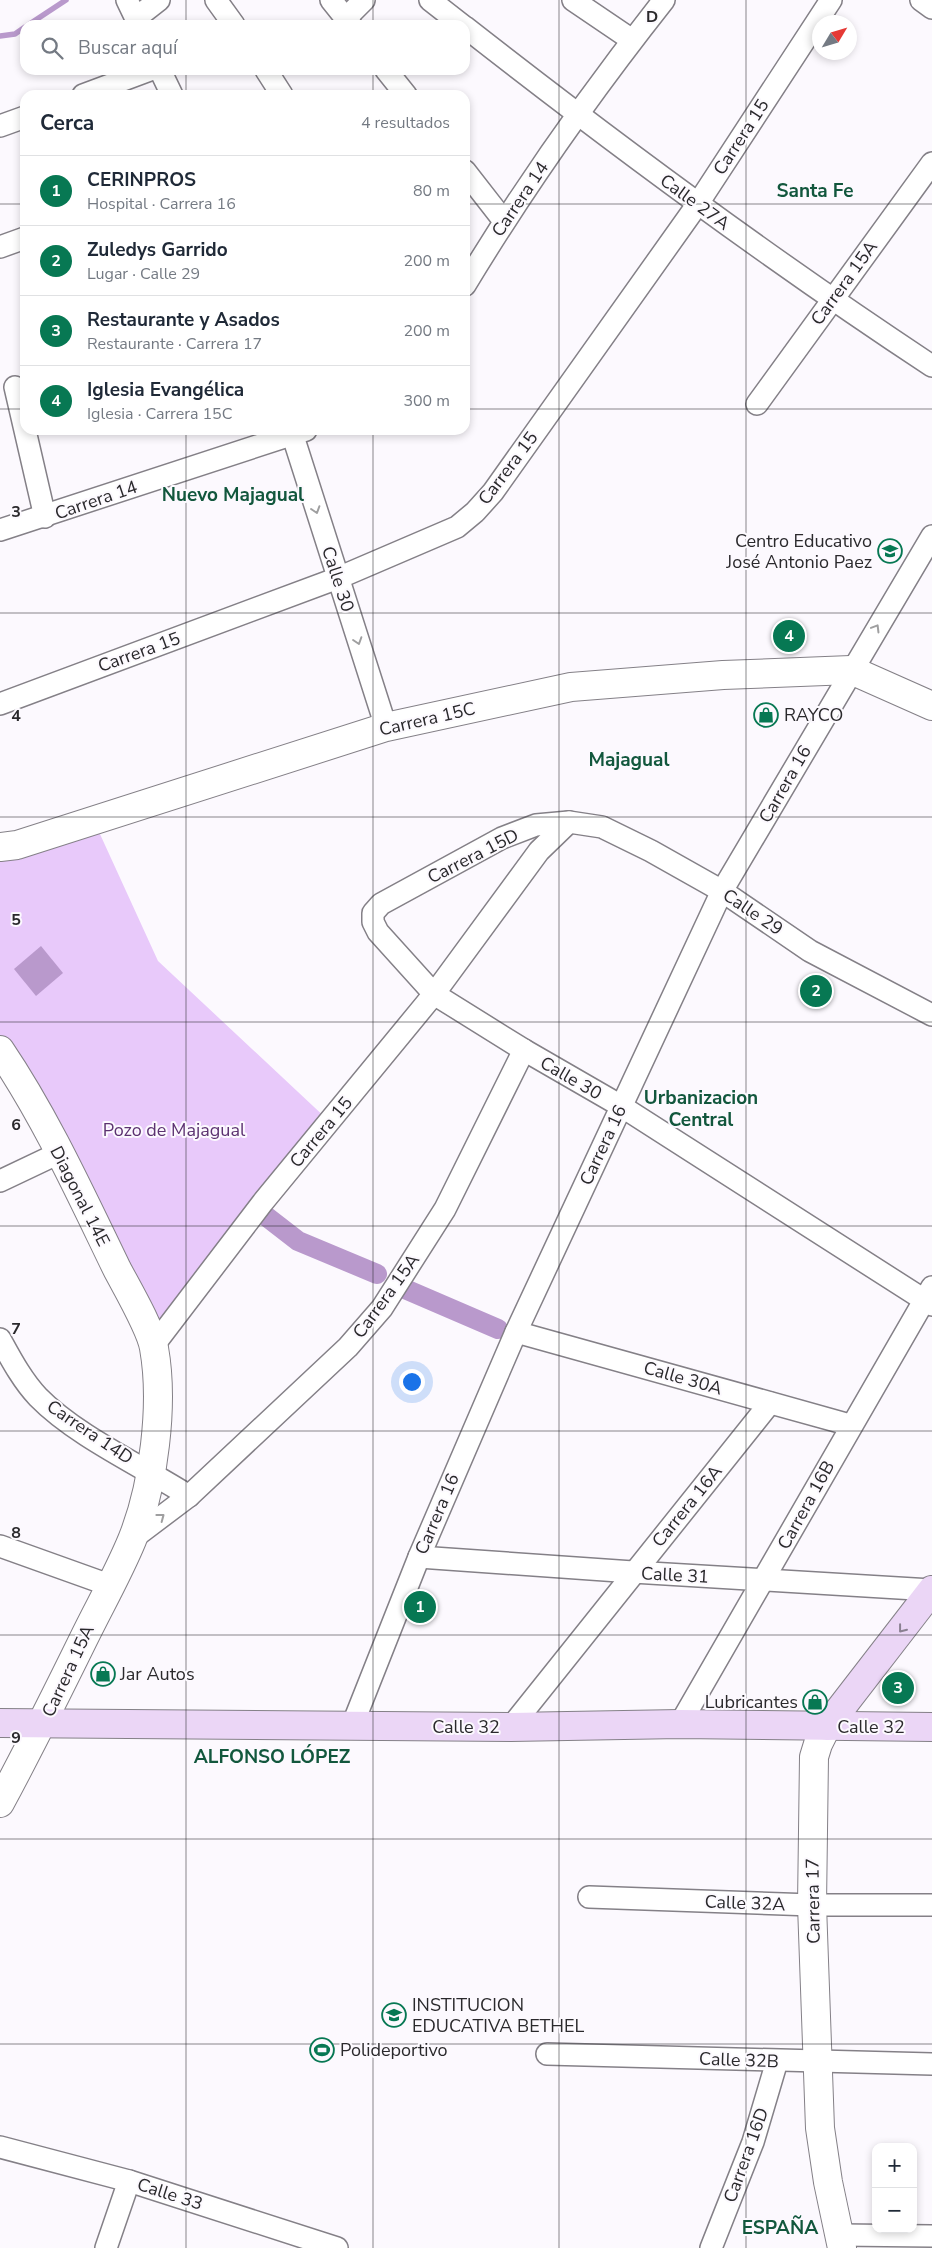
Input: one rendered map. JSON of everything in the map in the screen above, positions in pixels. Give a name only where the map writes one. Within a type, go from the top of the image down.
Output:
[{"type":"main road","name":"Carrera 17","points":[[827,1726],[932,1590]]},
{"type":"main road","name":"Calle 32","points":[[0,1723],[511,1727],[680,1724],[932,1727]]},
{"type":"street","points":[[134,14],[160,0]]},
{"type":"street","points":[[216,0],[230,20]]},
{"type":"street","points":[[331,0],[347,20]]},
{"type":"street","points":[[350,20],[364,0]]},
{"type":"street","points":[[430,0],[456,20]]},
{"type":"street","points":[[573,0],[632,40]]},
{"type":"street","name":"Carrera 14","points":[[470,277],[504,221],[577,115],[664,0]]},
{"type":"street","name":"Carrera 15","points":[[0,704],[338,578],[457,526],[475,512],[499,484],[697,205],[830,0]]},
{"type":"street","points":[[921,0],[932,8]]},
{"type":"street","name":"Calle 27A","points":[[470,31],[577,115],[697,205],[831,300],[932,366]]},
{"type":"street","points":[[96,90],[137,75]]},
{"type":"street","points":[[162,75],[170,90]]},
{"type":"street","points":[[269,75],[279,90]]},
{"type":"street","points":[[390,75],[402,90]]},
{"type":"street","points":[[0,126],[20,119]]},
{"type":"street","name":"Carrera 15A","points":[[757,404],[932,163]]},
{"type":"street","points":[[470,177],[504,221]]},
{"type":"street","points":[[0,247],[20,240]]},
{"type":"street","points":[[13,387],[20,415]]},
{"type":"street","points":[[25,435],[45,517]]},
{"type":"street","name":"Carrera 14","points":[[0,530],[45,517],[284,435]]},
{"type":"street","name":"Calle 30","points":[[297,435],[338,578],[386,727]]},
{"type":"street","name":"Carrera 16","points":[[352,1726],[419,1557],[516,1332],[722,892],[851,670],[932,536]]},
{"type":"street","points":[[851,670],[932,706]]},
{"type":"street","name":"Carrera 15C","points":[[6,850],[386,727],[571,687],[723,675],[851,670]]},
{"type":"street","name":"Carrera 15","points":[[154,1345],[262,1202],[434,994],[539,851],[569,822]]},
{"type":"street","name":"Calle 29","points":[[569,822],[602,827],[650,851],[722,892],[810,951],[932,1014]]},
{"type":"street","name":"Carrera 15D","points":[[381,904],[502,838],[536,825],[569,822]]},
{"type":"street","name":"Calle 30","points":[[381,904],[373,913],[373,922],[378,932],[434,994],[524,1050],[621,1106],[929,1298]]},
{"type":"street","name":"Diagonal 14E","points":[[0,1050],[15,1072],[59,1153],[154,1345]]},
{"type":"street","name":"Carrera 15A","points":[[132,1539],[189,1496],[348,1347],[382,1308],[445,1209],[524,1050]]},
{"type":"street","points":[[0,1181],[59,1153]]},
{"type":"street","name":"Carrera 16B","points":[[680,1724],[764,1580],[850,1425],[929,1298]]},
{"type":"street","name":"Calle 30A","points":[[516,1332],[850,1425]]},
{"type":"street","name":"Carrera 14D","points":[[0,1339],[14,1365],[37,1395],[57,1415],[150,1471]]},
{"type":"street","points":[[154,1345],[158,1384],[156,1428],[150,1471],[189,1496]]},
{"type":"street","name":"Carrera 16A","points":[[511,1727],[770,1403]]},
{"type":"street","name":"Carrera 15A","points":[[0,1803],[42,1724],[132,1539],[150,1471]]},
{"type":"street","points":[[0,1546],[109,1585]]},
{"type":"street","name":"Calle 31","points":[[419,1557],[932,1590]]},
{"type":"street","name":"Carrera 17","points":[[827,1726],[814,1757],[812,1905],[817,2061],[822,2137],[828,2182],[841,2242]]},
{"type":"street","name":"Calle 32A","points":[[589,1897],[812,1905],[932,1905]]},
{"type":"street","name":"Calle 32B","points":[[547,2054],[777,2062],[817,2061],[932,2064]]},
{"type":"street","name":"Carrera 16D","points":[[711,2248],[753,2142],[777,2062]]},
{"type":"street","name":"Calle 33","points":[[0,2147],[129,2181],[337,2248]]},
{"type":"street","points":[[106,2248],[129,2181]]},
{"type":"street","points":[[841,2242],[932,2236]]},
{"type":"green space","name":"Pozo de Majagual","points":[[94,821],[158,961],[329,1121],[148,1350],[0,1050],[0,848]]},
{"type":"shaded area","points":[[41,946],[63,973],[36,996],[14,969]]},
{"type":"waterway","points":[[36,20],[66,0]]},
{"type":"waterway","points":[[0,36],[15,34],[20,30]]},
{"type":"waterway","points":[[267,1217],[298,1241],[377,1274]]},
{"type":"waterway","points":[[405,1289],[498,1329]]},
{"type":"place","name":"Centro Educativo José Antonio Paez","points":[[890,551]]},
{"type":"place","name":"Iglesia Evangélica","points":[[789,636]]},
{"type":"place","name":"RAYCO","points":[[766,715]]},
{"type":"place","name":"Zuledys Garrido","points":[[816,991]]},
{"type":"place","name":"CERINPROS","points":[[420,1607]]},
{"type":"place","name":"Jar Autos","points":[[103,1674]]},
{"type":"place","name":"Restaurante y Asados","points":[[898,1688]]},
{"type":"place","name":"Lubricantes","points":[[815,1702]]},
{"type":"place","name":"INSTITUCION EDUCATIVA BETHEL","points":[[394,2015]]},
{"type":"place","name":"Polideportivo","points":[[322,2050]]},
{"type":"district","name":"Santa Fe","points":[[815,190]]},
{"type":"district","name":"Nuevo Majagual","points":[[233,494]]},
{"type":"district","name":"Majagual","points":[[629,759]]},
{"type":"district","name":"Urbanizacion Central","points":[[701,1108]]},
{"type":"district","name":"ALFONSO LÓPEZ","points":[[272,1756]]},
{"type":"district","name":"ESPAÑA","points":[[780,2227]]}]
